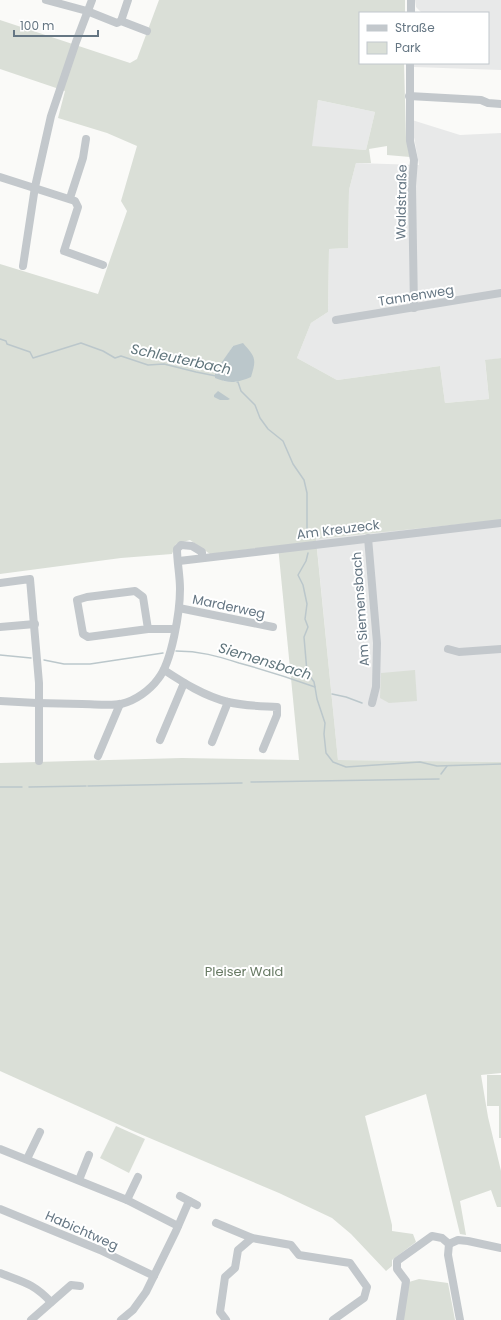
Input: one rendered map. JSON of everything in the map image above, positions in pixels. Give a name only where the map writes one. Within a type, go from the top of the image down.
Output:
[{"type":"street","points":[[46,0],[87,11],[117,23],[121,21],[148,31]]},
{"type":"street","points":[[23,266],[35,187],[51,116],[92,0]]},
{"type":"street","points":[[121,21],[128,0]]},
{"type":"street","points":[[411,0],[411,12]]},
{"type":"street","name":"Waldstraße","points":[[410,64],[410,142],[414,160],[412,186],[414,308]]},
{"type":"street","points":[[409,96],[482,100],[488,104],[501,104]]},
{"type":"street","points":[[70,198],[83,158],[86,139]]},
{"type":"street","points":[[0,177],[76,201],[78,207],[64,251],[103,265]]},
{"type":"street","name":"Tannenweg","points":[[336,320],[501,293]]},
{"type":"street","name":"Am Kreuzeck","points":[[179,561],[501,523]]},
{"type":"street","name":"Am Siemensbach","points":[[368,538],[377,643],[376,687],[372,703]]},
{"type":"street","points":[[0,701],[120,704],[139,696],[159,679],[168,659],[179,608],[179,561],[177,549],[181,545],[187,545],[202,552],[202,558]]},
{"type":"street","points":[[0,583],[30,579],[39,683],[39,761]]},
{"type":"street","points":[[148,629],[143,597],[135,591],[87,597],[78,600],[82,634],[88,637],[148,629],[175,629]]},
{"type":"street","name":"Marderweg","points":[[179,608],[273,627]]},
{"type":"street","points":[[0,627],[35,624]]},
{"type":"street","points":[[448,649],[460,652],[501,649]]},
{"type":"street","points":[[164,670],[184,684],[208,696],[249,706],[277,707],[277,715],[264,749]]},
{"type":"street","points":[[160,740],[184,684]]},
{"type":"street","points":[[212,742],[228,702]]},
{"type":"street","points":[[98,756],[120,704]]},
{"type":"street","points":[[27,1159],[40,1132]]},
{"type":"street","points":[[0,1149],[127,1200],[177,1228]]},
{"type":"street","points":[[79,1180],[89,1156]]},
{"type":"street","points":[[127,1200],[138,1177]]},
{"type":"street","points":[[180,1196],[197,1205]]},
{"type":"street","points":[[120,1320],[133,1310],[141,1300],[154,1276],[189,1201]]},
{"type":"street","name":"Habichtweg","points":[[0,1209],[100,1250],[154,1276]]},
{"type":"street","points":[[216,1223],[252,1238],[291,1245],[299,1255],[350,1263],[367,1287],[364,1298],[333,1320]]},
{"type":"street","points":[[400,1320],[406,1281],[397,1269],[397,1261],[432,1236],[442,1238],[450,1244]]},
{"type":"street","points":[[226,1320],[220,1312],[226,1277],[234,1268],[238,1250],[252,1238]]},
{"type":"street","points":[[450,1244],[458,1240],[501,1248]]},
{"type":"street","points":[[450,1244],[448,1255],[460,1320]]},
{"type":"street","points":[[0,1273],[32,1285],[41,1291],[51,1302]]},
{"type":"street","points":[[31,1320],[71,1285],[80,1286]]},
{"type":"shaded area","points":[[415,0],[501,0],[501,70],[414,67],[414,64],[489,64],[489,12],[421,12],[416,7]]},
{"type":"shaded area","points":[[318,100],[375,112],[366,150],[311,147]]},
{"type":"shaded area","points":[[412,120],[460,135],[501,133],[501,358],[485,361],[489,399],[445,403],[440,366],[337,380],[297,358],[311,323],[328,312],[329,249],[348,248],[349,190],[356,163],[419,165]]},
{"type":"shaded area","points":[[243,343],[254,358],[254,366],[251,377],[233,382],[215,378],[215,372],[233,346]]},
{"type":"shaded area","points":[[218,391],[230,399],[220,400],[214,397]]},
{"type":"shaded area","points":[[501,520],[501,762],[338,760],[316,538]]},
{"type":"green space","name":"Pleiser Wald","points":[[159,0],[405,0],[405,12],[359,12],[359,64],[404,64],[406,138],[410,157],[387,155],[387,146],[369,149],[371,163],[356,163],[349,190],[348,248],[329,249],[328,312],[311,323],[297,358],[337,380],[440,366],[445,403],[489,399],[485,360],[501,358],[501,520],[316,539],[338,760],[501,762],[501,1073],[481,1075],[488,1117],[501,1171],[501,1207],[497,1207],[491,1190],[460,1201],[466,1235],[460,1234],[426,1094],[365,1116],[392,1225],[392,1231],[413,1234],[416,1242],[392,1260],[392,1266],[386,1271],[351,1234],[332,1218],[279,1193],[133,1131],[0,1071],[0,763],[182,758],[299,760],[278,546],[210,554],[190,540],[176,544],[172,554],[121,558],[0,574],[0,264],[98,294],[127,211],[121,201],[137,146],[107,133],[58,118],[65,91],[0,69],[0,20],[130,63],[137,59]],"holes":[[[318,100],[375,112],[366,150],[312,146]],[[233,346],[238,382],[223,381],[226,357]]]},
{"type":"green space","points":[[415,670],[417,701],[389,703],[380,698],[381,673]]},
{"type":"green space","points":[[487,1075],[501,1075],[501,1138],[499,1138],[499,1106],[487,1106]]},
{"type":"green space","points":[[116,1126],[145,1139],[129,1173],[100,1158]]},
{"type":"green space","points":[[419,1279],[448,1283],[455,1320],[403,1320],[409,1282]]},
{"type":"waterway","name":"Schleuterbach","points":[[0,339],[6,341],[7,344],[30,352],[33,358],[81,343],[103,351],[115,358],[121,356],[148,365],[164,364],[216,376]]},
{"type":"waterway","name":"Schleuterbach","points":[[237,382],[241,391],[255,405],[260,418],[268,429],[283,441],[293,464],[304,480],[307,493],[307,538]]},
{"type":"waterway","name":"Schleuterbach","points":[[308,553],[306,561],[298,575],[303,585],[307,604],[305,619],[308,627],[304,637],[307,672],[314,682],[315,687]]},
{"type":"waterway","name":"Siemensbach","points":[[176,651],[216,656],[268,671],[315,687],[317,699],[325,723],[324,734],[326,753],[333,762],[346,767],[420,762],[437,766],[501,764]]},
{"type":"waterway","name":"Siemensbach","points":[[44,660],[64,664],[90,664],[163,653]]},
{"type":"waterway","name":"Siemensbach","points":[[0,655],[31,658]]},
{"type":"waterway","points":[[332,694],[362,703]]},
{"type":"waterway","points":[[441,774],[447,766]]},
{"type":"waterway","points":[[251,782],[439,779]]},
{"type":"waterway","points":[[88,786],[242,783]]},
{"type":"waterway","points":[[29,787],[86,786]]},
{"type":"waterway","points":[[0,787],[22,787]]}]
